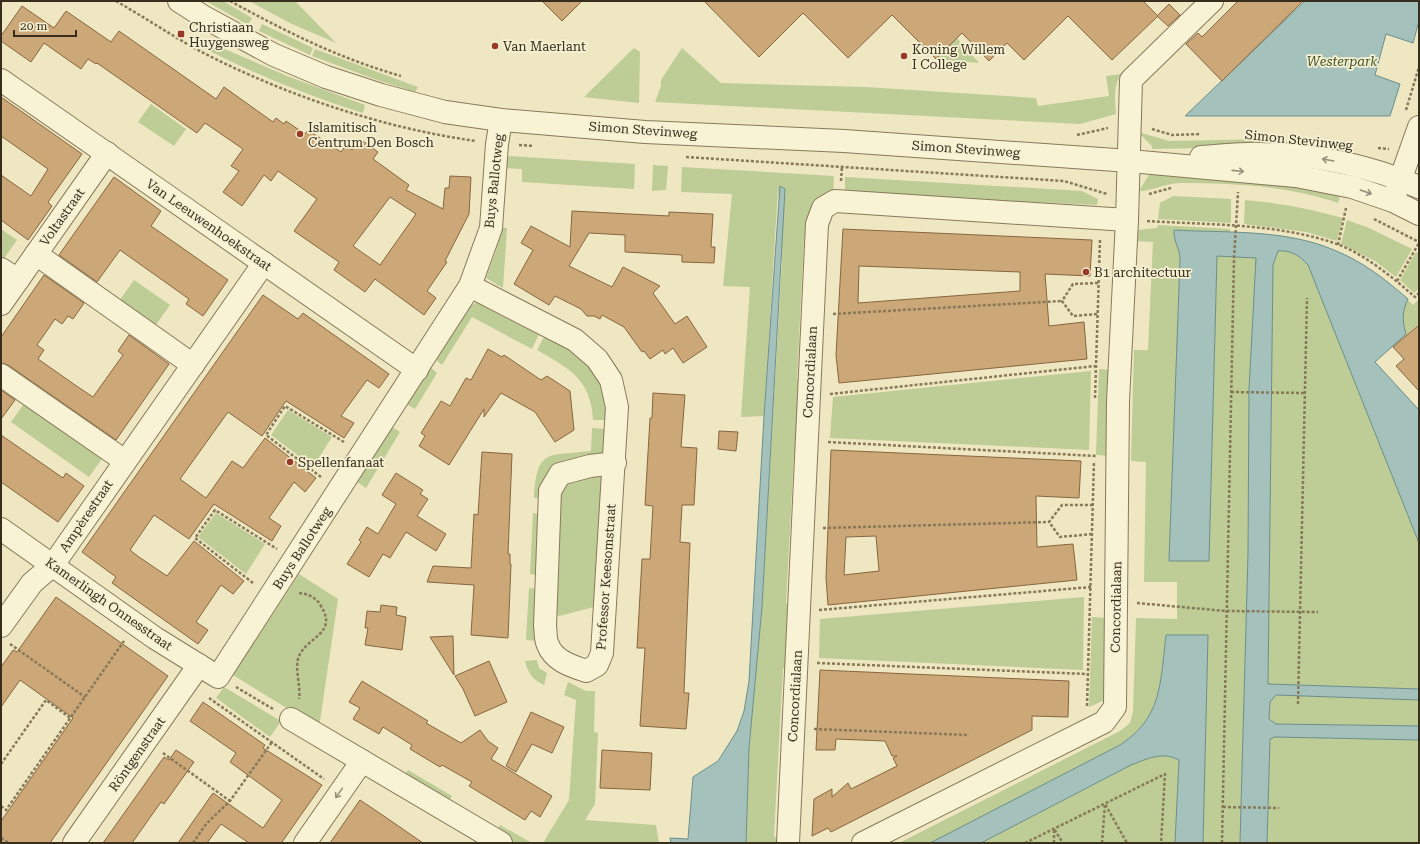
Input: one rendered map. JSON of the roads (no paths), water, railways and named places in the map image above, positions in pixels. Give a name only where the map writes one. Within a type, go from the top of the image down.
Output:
[{"type":"street","name":"Simon Stevinweg","points":[[179,1],[204,17],[274,55],[326,77],[381,95],[445,112],[501,120],[645,132],[844,141],[1130,161],[1296,176],[1352,187],[1393,201],[1419,214]]},
{"type":"street","points":[[1130,161],[1129,124],[1131,80],[1212,1]]},
{"type":"street","name":"Van Leeuwenhoekstraat","points":[[1,80],[417,370]]},
{"type":"street","name":"Buys Ballotweg","points":[[218,677],[340,490],[470,286],[491,228],[497,144],[501,120]]},
{"type":"street","points":[[1393,201],[1410,183],[1409,156],[1419,127]]},
{"type":"street","name":"Voltastraat","points":[[1,304],[9,275],[36,254],[107,153]]},
{"type":"street","name":"Simon Stevinweg","points":[[1130,161],[1261,154],[1304,156],[1358,165],[1410,183]]},
{"type":"street","name":"Concordialaan","points":[[863,843],[1104,722],[1114,707],[1117,602],[1119,367],[1130,161]]},
{"type":"street","name":"Concordialaan","points":[[788,843],[818,224],[823,208],[835,201],[1127,220]]},
{"type":"street","points":[[36,254],[192,365]]},
{"type":"street","name":"Ampèrestraat","points":[[4,634],[32,583],[53,565],[264,263]]},
{"type":"street","name":"Professor Keesomstraat","points":[[470,286],[575,340],[597,359],[611,380],[617,407],[615,463],[602,653],[597,665],[586,671],[566,664],[555,656],[548,645],[545,626],[550,491],[560,474],[590,466],[615,463]]},
{"type":"street","points":[[1,374],[125,461]]},
{"type":"street","name":"Kamerlingh Onnesstraat","points":[[1,529],[136,624],[193,673],[218,677]]},
{"type":"street","name":"Röntgenstraat","points":[[74,843],[193,673]]},
{"type":"street","points":[[291,719],[501,843]]},
{"type":"street","points":[[305,843],[362,761]]},
{"type":"water","name":"Westerpark","points":[[1305,1],[1419,1],[1419,21],[1413,43],[1386,34],[1375,75],[1400,84],[1390,116],[1185,116]]},
{"type":"water","points":[[780,186],[785,189],[762,607],[749,748],[746,843],[671,843],[670,838],[688,839],[693,777],[718,761],[737,731],[744,711],[749,681],[764,416]]},
{"type":"water","points":[[1174,230],[1255,233],[1296,238],[1315,243],[1344,254],[1364,265],[1408,299],[1403,316],[1406,334],[1375,362],[1419,410],[1419,543],[1308,265],[1294,254],[1287,251],[1278,251],[1273,265],[1268,684],[1419,689],[1419,700],[1276,695],[1270,702],[1269,719],[1276,724],[1419,726],[1419,740],[1275,737],[1270,739],[1267,843],[1240,843],[1248,553],[1249,390],[1256,258],[1217,256],[1209,561],[1169,561],[1180,260]]},
{"type":"water","points":[[1166,635],[1208,635],[1203,843],[1175,843],[1179,760],[1173,757],[1161,756],[1149,758],[1131,765],[981,843],[930,843],[1120,745],[1133,735],[1147,719],[1154,706],[1160,686]]},
{"type":"place","name":"Christiaan Huygensweg","points":[[181,34]]},
{"type":"place","name":"Van Maerlant","points":[[495,46]]},
{"type":"place","name":"Koning Willem I College","points":[[904,56]]},
{"type":"place","name":"Islamitisch Centrum Den Bosch","points":[[300,134]]},
{"type":"place","name":"B1 architectuur","points":[[1086,272]]},
{"type":"place","name":"Spellenfanaat","points":[[290,462]]}]
